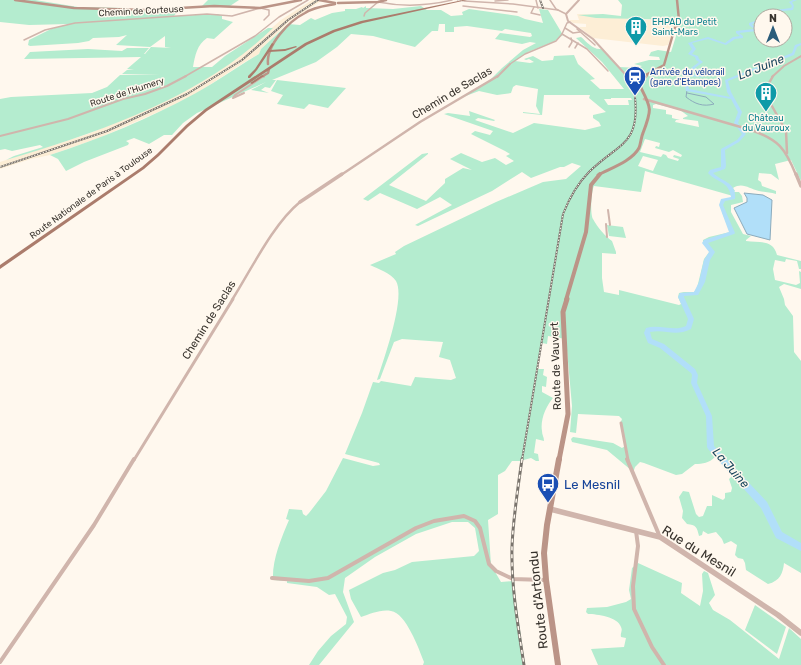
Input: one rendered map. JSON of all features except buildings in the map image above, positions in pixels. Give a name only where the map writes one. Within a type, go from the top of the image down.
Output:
[{"type":"main road","points":[[15,0],[74,8],[112,10],[154,10],[214,6],[260,8],[302,0]]},
{"type":"main road","points":[[319,0],[337,3],[378,2],[386,0]]},
{"type":"main road","name":"Route Nationale de Paris à Toulouse","points":[[0,264],[156,154],[188,121],[242,84],[314,39],[342,27],[366,20],[464,0]]},
{"type":"main road","name":"Route Nationale de Paris à Toulouse","points":[[0,267],[143,168],[192,121],[220,100],[297,49],[329,33],[373,19],[464,0]]},
{"type":"main road","points":[[646,100],[638,83],[639,77],[647,75],[663,66],[675,27],[678,24],[677,0]]},
{"type":"main road","points":[[242,84],[256,70],[263,57],[273,44],[298,18],[315,8],[337,3]]},
{"type":"main road","points":[[270,51],[298,18]]},
{"type":"main road","points":[[270,51],[290,50],[314,39]]},
{"type":"main road","points":[[268,64],[266,60],[273,44]]},
{"type":"main road","points":[[220,100],[263,76],[270,70]]},
{"type":"main road","name":"Route de Vauvert","points":[[555,486],[568,414],[564,312],[586,232],[590,188],[596,178],[604,171],[630,158],[639,147],[651,112],[646,100]]},
{"type":"main road","name":"Route d'Artondu","points":[[555,486],[544,546],[546,580],[558,665]]},
{"type":"street","points":[[23,0],[29,2]]},
{"type":"street","name":"Route de l'Humery","points":[[0,136],[68,119],[123,99],[145,94],[167,86],[255,36],[279,17],[308,0]]},
{"type":"street","points":[[337,3],[341,0]]},
{"type":"street","points":[[375,0],[378,2],[401,5],[431,4],[457,0]]},
{"type":"street","points":[[464,0],[490,2],[508,0]]},
{"type":"street","points":[[536,0],[540,18]]},
{"type":"street","points":[[550,0],[558,10]]},
{"type":"street","points":[[566,14],[579,0]]},
{"type":"street","points":[[364,16],[365,13],[378,2]]},
{"type":"street","points":[[490,2],[558,10],[566,14],[566,17],[570,22],[586,33],[628,75],[639,77],[638,83]]},
{"type":"street","points":[[494,9],[499,3]]},
{"type":"street","points":[[463,6],[517,12]]},
{"type":"street","points":[[534,7],[532,13],[540,15]]},
{"type":"street","points":[[260,8],[269,10],[269,15],[264,20]]},
{"type":"street","name":"Chemin de Corteuse","points":[[24,40],[52,27],[75,22],[207,14],[232,16],[260,8]]},
{"type":"street","points":[[510,64],[525,54],[553,42],[563,33],[570,22]]},
{"type":"street","points":[[570,30],[574,29],[574,27]]},
{"type":"street","points":[[565,28],[570,30],[572,33],[580,32]]},
{"type":"street","points":[[577,29],[595,45]]},
{"type":"street","points":[[563,33],[595,56],[608,71]]},
{"type":"street","points":[[569,47],[572,42],[571,38]]},
{"type":"street","points":[[575,48],[578,43]]},
{"type":"street","points":[[591,45],[598,44]]},
{"type":"street","points":[[801,56],[788,62],[777,72],[765,88],[765,96],[786,131],[786,153],[801,186]]},
{"type":"street","name":"Chemin de Saclas","points":[[0,662],[94,525],[288,212],[300,202],[420,122],[496,79],[510,64]]},
{"type":"street","points":[[244,94],[233,98],[234,95],[263,78],[263,76]]},
{"type":"street","points":[[646,100],[756,132],[768,138],[786,153]]},
{"type":"street","points":[[608,210],[610,225]]},
{"type":"street","points":[[606,224],[607,237]]},
{"type":"street","points":[[621,422],[628,463],[652,515],[660,537]]},
{"type":"street","name":"Rue du Mesnil","points":[[550,509],[592,522],[660,537],[778,615],[801,634]]},
{"type":"street","points":[[272,578],[309,581],[328,578],[416,528],[434,521],[464,516],[475,521],[480,528],[488,560],[496,571],[513,579],[546,580]]},
{"type":"street","points":[[636,531],[638,546],[633,586],[634,610],[652,647],[664,665]]},
{"type":"shaded area","points":[[312,0],[321,1],[290,21],[261,49],[259,54],[197,93],[99,138],[50,155],[31,159],[0,169],[0,162],[88,134],[131,116],[196,85],[237,58],[281,20]]},
{"type":"shaded area","points":[[577,14],[608,15],[640,20],[677,19],[668,45],[663,46],[593,38],[579,27],[586,27],[586,24],[573,23],[569,20],[579,20]]},
{"type":"green space","points":[[0,0],[35,0],[78,7],[125,8],[134,10],[180,8],[174,16],[218,14],[222,16],[222,19],[233,22],[214,39],[207,38],[201,44],[196,54],[193,67],[212,67],[225,56],[268,28],[273,28],[245,52],[215,74],[148,110],[77,138],[6,160],[43,147],[40,145],[12,151],[5,149],[0,150],[0,99],[11,97],[92,93],[107,87],[120,75],[160,74],[122,74],[127,70],[134,70],[127,69],[141,57],[24,59],[30,52],[88,49],[122,51],[127,48],[149,48],[144,54],[170,55],[145,54],[151,47],[171,48],[165,47],[165,36],[150,47],[116,45],[127,35],[119,37],[93,38],[89,41],[78,43],[30,46],[28,45],[29,40],[51,29],[69,24],[29,25],[0,22]]},
{"type":"green space","points":[[208,0],[239,0],[230,6],[202,6]]},
{"type":"green space","points":[[618,0],[801,0],[801,181],[791,160],[775,164],[779,180],[771,174],[759,173],[758,180],[761,182],[762,186],[776,191],[776,194],[743,186],[737,186],[733,188],[735,191],[733,192],[739,192],[742,196],[743,202],[731,205],[731,212],[743,234],[751,236],[746,241],[769,244],[775,250],[777,255],[801,261],[801,269],[799,269],[797,261],[786,259],[785,262],[775,260],[773,269],[775,280],[796,285],[800,283],[799,271],[801,272],[801,289],[784,284],[779,287],[785,305],[793,316],[794,352],[801,361],[801,573],[784,563],[783,570],[778,579],[768,584],[746,570],[743,559],[738,558],[735,555],[737,545],[731,541],[724,544],[716,532],[708,534],[703,531],[702,535],[699,536],[696,527],[687,524],[682,518],[683,511],[679,497],[683,491],[689,492],[696,514],[699,517],[703,516],[707,506],[712,506],[712,495],[723,500],[725,498],[725,493],[731,492],[732,488],[729,479],[736,472],[730,464],[725,461],[715,457],[706,463],[695,464],[682,474],[676,475],[640,462],[634,470],[631,470],[607,450],[572,442],[571,439],[573,437],[613,443],[622,448],[625,446],[623,431],[620,424],[622,419],[619,416],[578,414],[576,433],[570,432],[572,406],[566,339],[548,336],[547,344],[542,343],[537,369],[544,369],[543,375],[547,377],[546,387],[542,386],[542,392],[553,398],[546,409],[543,418],[542,432],[544,441],[536,439],[534,453],[538,454],[539,461],[531,458],[520,461],[512,461],[505,471],[498,475],[498,514],[488,520],[491,565],[501,582],[513,581],[525,665],[423,665],[424,662],[411,632],[397,613],[383,611],[361,617],[351,599],[349,590],[383,573],[395,570],[412,562],[474,556],[479,551],[475,528],[468,522],[452,522],[416,534],[375,557],[345,578],[343,592],[354,622],[319,665],[309,665],[318,651],[331,636],[346,624],[347,617],[335,594],[329,595],[317,587],[287,583],[287,581],[273,580],[274,565],[280,542],[289,520],[286,519],[289,509],[302,510],[303,514],[306,516],[326,491],[343,458],[373,466],[380,465],[379,463],[345,454],[373,382],[379,383],[381,381],[411,386],[415,377],[451,380],[456,378],[450,360],[439,357],[443,342],[402,339],[394,342],[380,379],[377,380],[396,315],[398,289],[394,278],[370,265],[396,254],[395,252],[404,246],[496,202],[543,182],[566,179],[581,166],[572,163],[531,178],[522,172],[492,191],[418,226],[415,225],[452,205],[440,197],[417,209],[380,193],[368,201],[363,199],[422,154],[428,153],[389,185],[426,201],[445,183],[445,179],[463,168],[472,170],[450,159],[461,153],[482,162],[495,158],[506,165],[514,161],[506,156],[510,154],[471,134],[475,131],[490,135],[493,131],[444,114],[448,113],[470,116],[469,111],[495,120],[478,118],[475,120],[513,133],[534,123],[585,130],[601,126],[599,122],[593,118],[593,115],[606,112],[589,98],[590,95],[544,95],[542,115],[523,113],[540,114],[536,106],[538,89],[516,85],[513,87],[511,93],[497,95],[479,91],[463,97],[489,81],[523,50],[536,43],[530,42],[522,44],[495,39],[500,33],[530,37],[532,36],[531,33],[467,26],[454,27],[454,32],[445,32],[445,24],[439,24],[438,31],[432,31],[415,47],[373,36],[351,34],[337,47],[316,62],[272,80],[276,80],[270,88],[265,87],[261,90],[269,93],[251,90],[266,82],[197,113],[183,123],[172,135],[164,135],[149,144],[134,138],[126,141],[129,143],[128,145],[84,162],[66,171],[58,159],[50,155],[124,127],[161,111],[196,93],[259,54],[261,49],[288,24],[300,25],[311,18],[315,20],[332,13],[345,11],[345,9],[363,8],[366,6],[366,8],[393,9],[421,6],[427,10],[441,10],[451,16],[463,15],[462,12],[469,9],[518,16],[543,23],[539,9],[548,10],[563,35],[555,41],[528,52],[515,61],[530,63],[534,62],[529,59],[524,59],[533,56],[542,61],[553,60],[554,56],[574,55],[578,64],[595,79],[590,80],[600,89],[624,89],[602,62],[576,38],[581,37],[593,47],[601,49],[619,67],[638,68],[642,66],[634,64],[649,60],[660,60],[659,57],[649,56],[651,52],[658,50],[671,52],[681,20],[596,18],[578,15],[603,14],[621,16],[622,5]],"holes":[[[631,98],[632,100],[628,100],[629,105],[608,105],[604,99]],[[656,104],[680,110],[688,116],[683,119],[698,121],[699,127],[675,122],[676,120],[680,120],[672,118],[672,115],[666,114],[666,110],[653,108],[653,105]],[[645,139],[660,143],[659,147],[656,146],[655,148],[669,152],[673,150],[682,155],[681,157],[674,155],[673,157],[679,159],[678,161],[668,158],[663,154],[661,157],[640,152]],[[643,156],[658,160],[653,171],[638,166]],[[645,171],[733,196],[732,199],[723,200],[721,204],[724,212],[722,212],[730,232],[703,240],[703,243],[710,251],[704,259],[697,288],[694,292],[679,293],[678,297],[681,304],[679,305],[619,290],[619,295],[604,292],[602,278],[602,253],[616,254],[616,252],[612,241],[599,228],[592,216],[591,208],[594,186],[641,192]]]},
{"type":"green space","points":[[277,80],[346,88],[328,108],[309,104],[304,109],[277,104],[283,95],[271,91]]},
{"type":"green space","points":[[607,225],[623,227],[626,238],[609,236]]},
{"type":"green space","points":[[638,563],[682,583],[681,593],[700,606],[703,591],[702,574],[704,571],[708,573],[715,595],[709,603],[713,610],[730,620],[779,659],[789,628],[801,639],[801,665],[598,665],[591,649],[624,647],[626,638],[621,637],[622,628],[616,621],[602,615],[588,614],[586,612],[587,608],[607,607],[626,602],[631,599],[629,590],[632,568]]},
{"type":"green space","points":[[755,605],[786,627],[777,654],[745,630]]},
{"type":"water","points":[[744,193],[763,195],[772,200],[770,240],[747,234],[734,208],[747,202],[747,198]]},
{"type":"waterway","points":[[792,8],[793,6],[790,2],[796,0]]},
{"type":"waterway","points":[[753,23],[750,24],[753,27]]},
{"type":"waterway","points":[[731,98],[687,90],[684,75],[702,76],[693,68],[701,62],[697,59],[697,57],[690,54],[694,49],[690,43],[708,38],[725,44],[734,38],[742,37],[737,32],[753,30]]},
{"type":"waterway","name":"La Juine","points":[[801,44],[796,46],[793,54],[726,81],[729,92],[740,112],[736,123],[744,134],[738,141],[723,149],[723,168],[710,173],[731,188],[733,198],[723,200],[721,205],[732,233],[706,241],[705,243],[712,252],[707,260],[702,282],[696,294],[682,294],[681,297],[691,319],[689,327],[679,331],[653,329],[648,330],[647,333],[650,341],[662,346],[693,371],[695,375],[694,383],[709,416],[711,447],[764,505],[779,535],[801,547]]},
{"type":"waterway","points":[[687,90],[686,97],[693,101],[703,105],[714,104],[706,97],[687,93]]},
{"type":"tunnel","points":[[457,0],[464,1]]},
{"type":"railway","points":[[0,167],[107,131],[187,94],[242,60],[288,20],[318,0]]},
{"type":"railway","points":[[540,0],[543,8]]},
{"type":"railway","points":[[522,460],[563,214],[574,192],[589,172],[625,142],[630,135],[634,125],[636,113],[635,97]]},
{"type":"railway","points":[[522,459],[513,525],[512,562],[515,606],[524,665]]},
{"type":"place","name":"EHPAD du Petit Saint-Mars","points":[[636,46]]},
{"type":"place","name":"Arrivée du vélorail (gare d'Etampes)","points":[[635,96]]},
{"type":"place","name":"Château du Vauroux","points":[[766,112]]},
{"type":"place","name":"Le Mesnil","points":[[548,504]]}]
